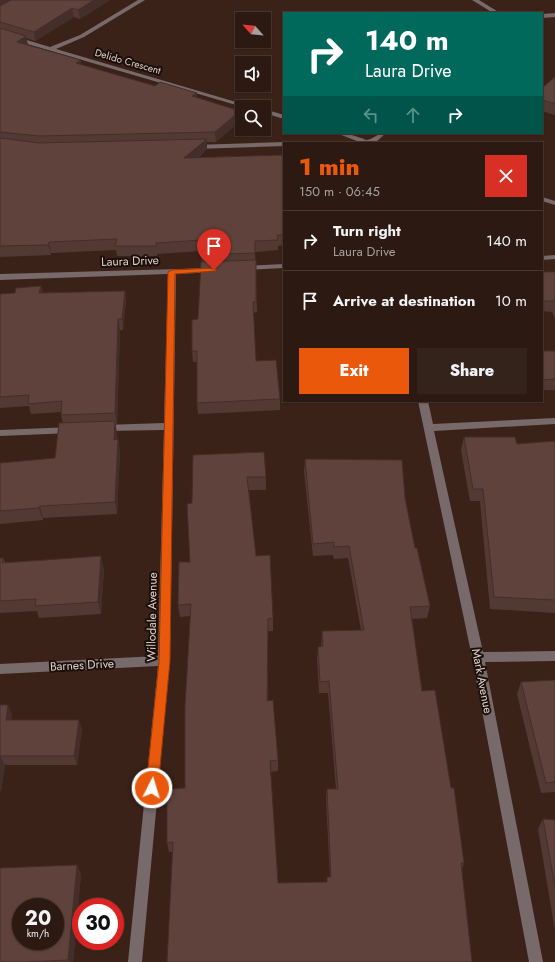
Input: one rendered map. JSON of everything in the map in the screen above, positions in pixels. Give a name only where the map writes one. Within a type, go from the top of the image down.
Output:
[{"type":"street","points":[[50,49],[82,36],[142,0]]},
{"type":"street","points":[[475,0],[495,12]]},
{"type":"street","points":[[543,16],[555,15]]},
{"type":"street","name":"Delido Crescent","points":[[0,34],[235,103]]},
{"type":"street","points":[[271,113],[283,117]]},
{"type":"street","points":[[342,134],[369,142]]},
{"type":"street","points":[[373,142],[382,134]]},
{"type":"street","points":[[190,147],[283,144]]},
{"type":"street","points":[[543,199],[555,202]]},
{"type":"street","points":[[543,258],[555,257]]},
{"type":"street","name":"Laura Drive","points":[[0,278],[172,272],[283,266]]},
{"type":"street","name":"Willodale Avenue","points":[[135,962],[164,661],[172,272]]},
{"type":"street","name":"Mark Avenue","points":[[423,402],[478,657],[536,962]]},
{"type":"street","points":[[429,428],[555,422]]},
{"type":"street","points":[[96,429],[168,426]]},
{"type":"street","points":[[0,433],[80,429]]},
{"type":"street","points":[[478,657],[555,656]]},
{"type":"street","name":"Barnes Drive","points":[[0,669],[164,661]]},
{"type":"building","points":[[11,0],[94,0],[78,10],[72,8],[34,32],[0,22],[0,6]]},
{"type":"building","points":[[0,28],[26,36],[17,42],[81,60],[76,63],[155,86],[160,82],[197,93],[192,96],[235,109],[235,115],[215,132],[39,136],[0,132]]},
{"type":"building","points":[[555,77],[555,104],[543,100],[543,87]]},
{"type":"building","points":[[0,138],[39,143],[207,139],[184,158],[283,155],[283,235],[277,235],[278,240],[255,241],[255,253],[201,255],[202,240],[156,243],[156,246],[115,246],[117,239],[49,242],[48,245],[0,246]]},
{"type":"building","points":[[256,260],[256,302],[253,302],[256,361],[276,360],[280,399],[197,403],[197,351],[192,351],[192,320],[198,319],[201,262]]},
{"type":"building","points":[[543,272],[555,272],[555,301],[543,301]]},
{"type":"building","points":[[41,286],[39,293],[125,291],[122,319],[118,319],[115,413],[61,415],[62,401],[28,404],[29,395],[0,397],[0,294],[15,293],[16,288]]},
{"type":"building","points":[[543,351],[555,351],[555,379],[543,380]]},
{"type":"building","points":[[115,421],[114,440],[118,439],[115,502],[40,506],[39,508],[0,511],[0,463],[55,458],[59,423]]},
{"type":"building","points":[[464,437],[515,437],[517,444],[555,441],[555,600],[494,597],[483,489],[473,489]]},
{"type":"building","points":[[264,452],[266,477],[247,477],[256,556],[270,555],[273,618],[268,619],[267,701],[273,700],[278,760],[270,761],[278,883],[327,882],[327,877],[331,877],[327,789],[338,789],[329,681],[320,682],[318,647],[323,646],[322,631],[364,630],[349,546],[334,547],[334,542],[313,544],[305,459],[402,460],[405,498],[415,548],[417,548],[430,606],[410,607],[422,691],[435,690],[451,788],[454,788],[464,863],[461,863],[472,962],[167,962],[173,842],[167,843],[167,789],[185,788],[185,706],[191,604],[178,605],[179,562],[190,562],[187,504],[192,503],[193,455]]},
{"type":"building","points":[[101,556],[98,602],[35,606],[36,599],[0,601],[0,558],[3,558],[2,563]]},
{"type":"building","points":[[555,680],[555,782],[546,783],[521,682]]},
{"type":"building","points":[[0,705],[8,705],[6,720],[79,720],[74,756],[0,756]]},
{"type":"building","points":[[543,819],[555,820],[555,887]]},
{"type":"building","points":[[77,865],[74,898],[72,898],[72,918],[68,960],[0,962],[0,868]]},
{"type":"route","points":[[152,788],[164,661],[172,272],[214,270]]}]
